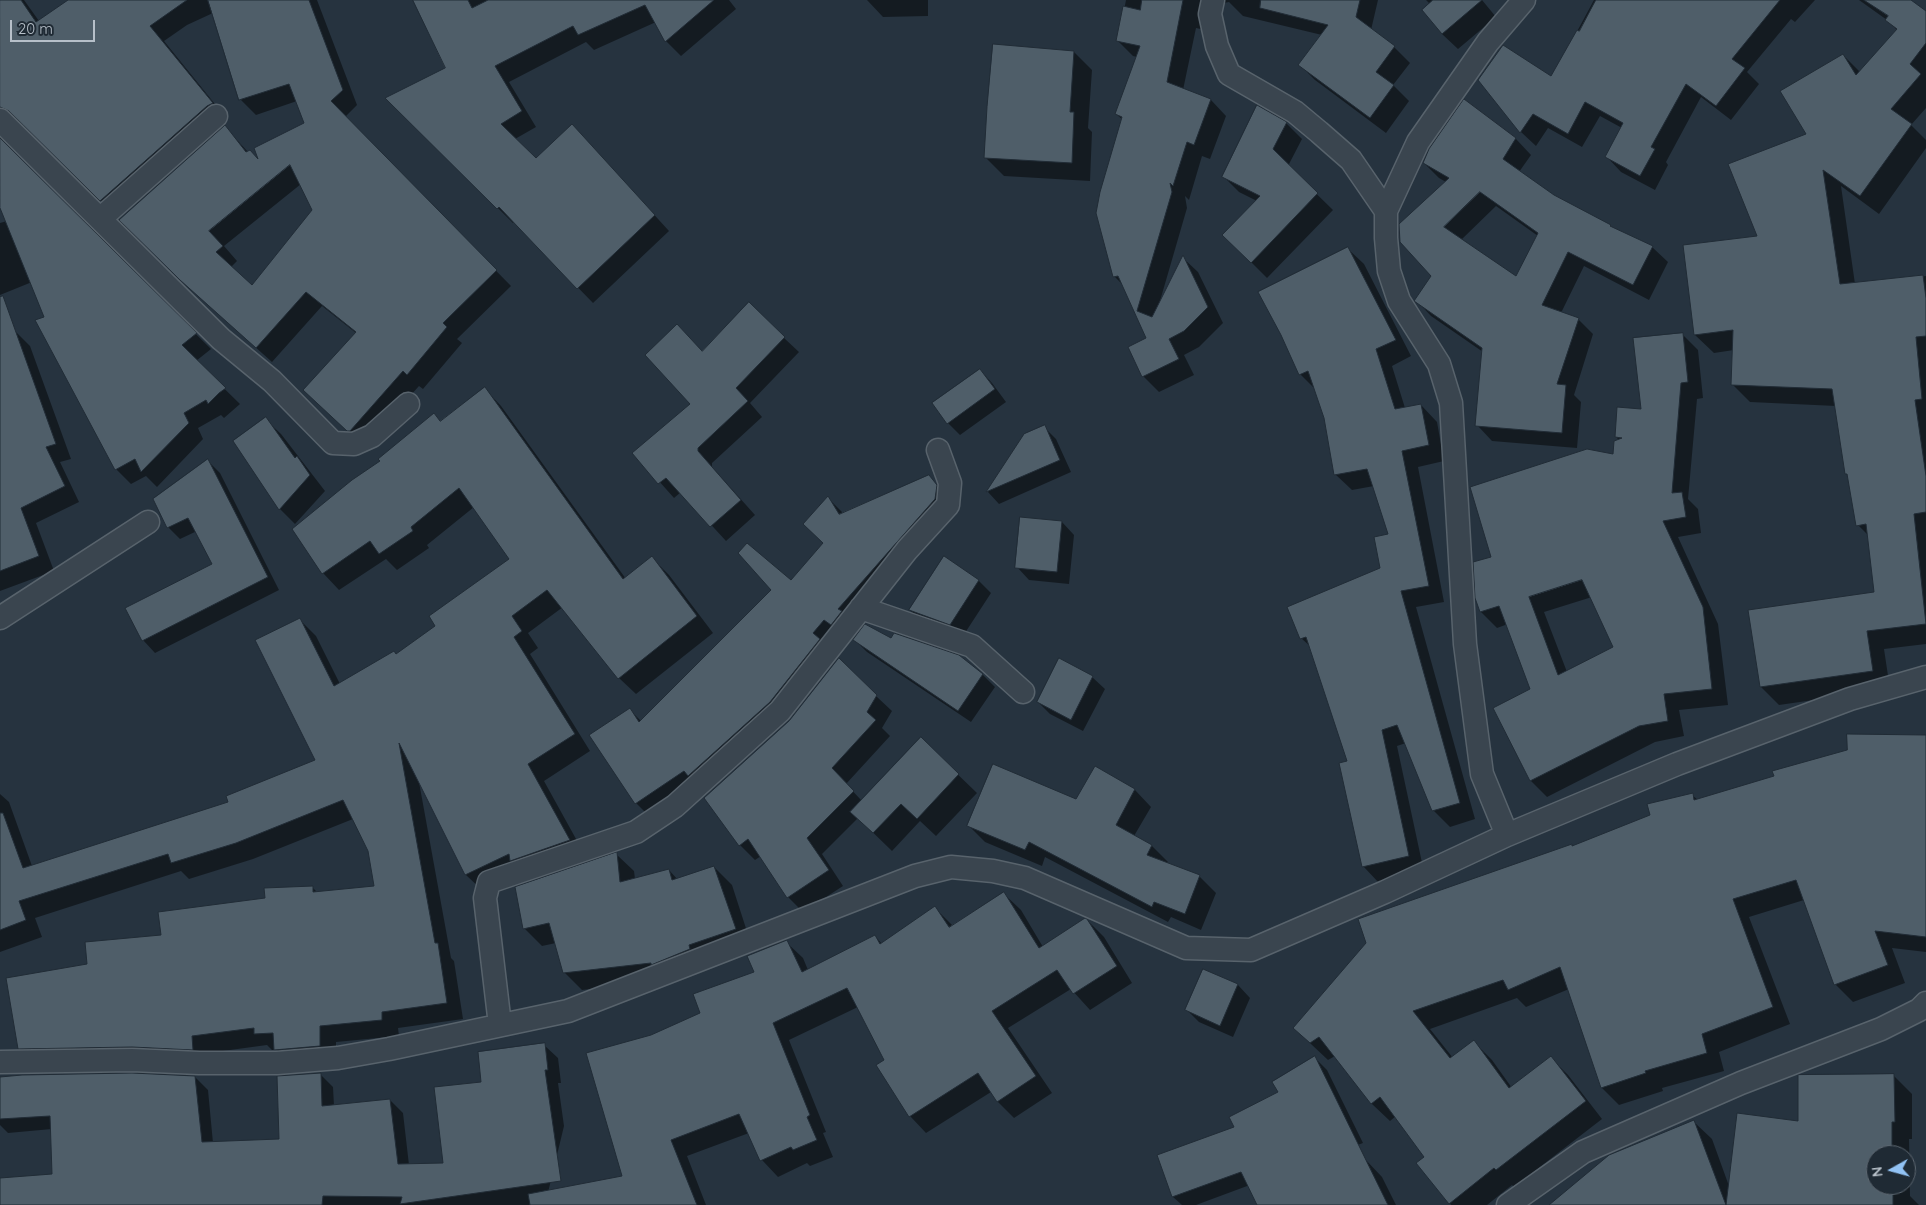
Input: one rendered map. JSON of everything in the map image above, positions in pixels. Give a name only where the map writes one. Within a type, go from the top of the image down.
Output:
[{"type":"street","points":[[1213,0],[1210,14],[1217,46],[1229,74],[1295,112],[1319,132],[1351,160],[1386,211]]},
{"type":"street","points":[[1507,835],[1482,774],[1466,653],[1451,404],[1439,364],[1399,301],[1389,271],[1386,211],[1418,142],[1488,42],[1524,0]]},
{"type":"street","points":[[100,219],[216,116]]},
{"type":"street","points":[[0,120],[221,339],[272,381],[333,444],[354,444],[372,436],[408,404]]},
{"type":"street","points":[[500,1025],[484,898],[489,882],[636,832],[675,806],[780,711],[907,550],[948,505],[950,483],[938,450]]},
{"type":"street","points":[[0,618],[148,522]]},
{"type":"street","points":[[862,608],[972,646],[1023,692]]},
{"type":"street","points":[[0,1062],[132,1060],[199,1063],[277,1063],[338,1058],[500,1025],[568,1011],[900,881],[951,868],[993,871],[1025,878],[1186,948],[1252,950],[1507,835],[1677,764],[1850,699],[1926,677]]},
{"type":"street","points":[[1508,1205],[1584,1152],[1741,1083],[1881,1029],[1919,1010],[1926,1003]]},
{"type":"building","points":[[0,0],[21,0],[36,22],[68,0],[187,0],[150,26],[213,103],[207,106],[100,201],[9,111],[0,107]]},
{"type":"building","points":[[208,0],[309,0],[343,90],[331,101],[497,270],[443,323],[447,327],[407,375],[403,371],[350,431],[347,431],[303,390],[356,332],[306,292],[256,348],[180,280],[119,220],[225,125],[246,152],[250,150],[258,159],[254,148],[304,123],[289,84],[239,100]],"holes":[[[290,165],[312,210],[252,285],[216,252],[223,246],[209,231]]]},
{"type":"building","points":[[413,0],[468,0],[472,8],[488,0],[714,0],[665,42],[645,5],[578,35],[573,26],[495,66],[522,111],[501,124],[536,158],[572,124],[655,215],[577,289],[499,207],[497,209],[385,98],[445,68]]},
{"type":"building","points":[[1142,0],[1183,0],[1167,82],[1211,99],[1194,145],[1187,142],[1173,186],[1170,183],[1172,192],[1137,311],[1152,317],[1183,255],[1208,307],[1184,331],[1169,339],[1179,359],[1142,377],[1128,347],[1146,338],[1118,276],[1113,277],[1096,213],[1100,192],[1122,117],[1115,114],[1140,46],[1116,41],[1123,6],[1140,10]]},
{"type":"building","points":[[1261,0],[1360,0],[1356,17],[1395,46],[1376,72],[1394,85],[1370,118],[1298,65],[1328,25],[1260,8]]},
{"type":"building","points":[[1433,0],[1482,0],[1442,34],[1422,10]]},
{"type":"building","points":[[1596,0],[1780,0],[1732,59],[1745,68],[1716,106],[1686,84],[1651,147],[1655,149],[1640,176],[1605,157],[1623,123],[1585,102],[1568,134],[1533,114],[1520,133],[1478,80],[1503,45],[1551,76]]},
{"type":"building","points":[[1864,0],[1911,0],[1926,11],[1926,43],[1910,64],[1921,74],[1891,109],[1912,124],[1860,196],[1823,170],[1840,284],[1923,275],[1926,298],[1926,336],[1916,337],[1922,399],[1915,400],[1926,476],[1926,512],[1914,514],[1926,624],[1867,631],[1873,671],[1760,687],[1748,610],[1874,592],[1866,524],[1856,526],[1847,474],[1845,474],[1832,389],[1731,385],[1733,330],[1694,335],[1683,245],[1757,236],[1728,164],[1806,134],[1780,91],[1843,54],[1856,75],[1897,29],[1885,20],[1888,16]]},
{"type":"building","points":[[993,44],[1074,51],[1070,112],[1074,112],[1072,163],[984,158]]},
{"type":"building","points":[[1464,99],[1516,138],[1503,159],[1554,195],[1610,226],[1653,246],[1633,285],[1568,252],[1542,305],[1579,318],[1557,384],[1566,385],[1562,433],[1475,426],[1482,348],[1414,301],[1431,276],[1400,242],[1399,224],[1449,178],[1423,163],[1429,149]],"holes":[[[1480,192],[1538,233],[1516,276],[1444,227]]]},
{"type":"building","points":[[1257,105],[1287,122],[1273,149],[1318,193],[1251,263],[1222,235],[1260,196],[1222,177]]},
{"type":"building","points":[[0,138],[197,333],[182,345],[226,388],[208,404],[206,400],[184,413],[189,423],[141,472],[135,459],[115,470],[35,320],[44,317],[0,208]]},
{"type":"building","points":[[1348,247],[1396,340],[1376,349],[1395,409],[1421,404],[1429,445],[1402,451],[1429,586],[1401,591],[1460,803],[1432,811],[1397,725],[1382,730],[1409,856],[1362,867],[1339,763],[1347,761],[1306,637],[1300,639],[1287,607],[1380,568],[1374,537],[1388,534],[1367,469],[1334,475],[1324,418],[1308,371],[1299,375],[1281,335],[1258,292]]},
{"type":"building","points":[[3,296],[56,444],[46,447],[65,486],[21,508],[39,556],[0,571],[0,297]]},
{"type":"building","points":[[749,302],[785,337],[736,388],[748,401],[698,448],[698,451],[741,500],[710,527],[666,478],[658,484],[632,453],[690,404],[645,355],[677,324],[702,351]]},
{"type":"building","points":[[1683,333],[1688,382],[1681,383],[1672,493],[1682,492],[1686,517],[1663,521],[1703,607],[1712,689],[1664,694],[1668,721],[1639,726],[1530,781],[1493,708],[1530,689],[1499,606],[1480,612],[1475,598],[1473,562],[1491,557],[1470,487],[1587,449],[1613,454],[1614,441],[1622,438],[1615,437],[1617,407],[1641,409],[1633,338]],"holes":[[[1582,580],[1613,647],[1558,675],[1529,597]]]},
{"type":"building","points":[[980,369],[995,389],[947,424],[932,403]]},
{"type":"building","points":[[485,387],[623,579],[652,556],[697,616],[618,679],[547,590],[512,616],[522,631],[514,637],[575,734],[528,764],[570,840],[510,861],[509,854],[465,875],[399,743],[435,943],[438,943],[447,1003],[382,1012],[382,1020],[320,1026],[320,1046],[274,1050],[273,1033],[254,1034],[254,1028],[192,1036],[193,1050],[132,1047],[18,1049],[6,978],[87,964],[85,942],[161,935],[158,912],[265,898],[264,888],[313,886],[313,892],[374,886],[368,851],[343,800],[236,843],[171,863],[168,854],[19,901],[26,920],[0,930],[0,813],[3,813],[23,868],[228,802],[226,796],[315,760],[255,640],[300,618],[334,686],[394,651],[396,654],[435,626],[429,616],[509,559],[459,488],[411,527],[413,531],[379,554],[370,541],[322,574],[292,529],[352,480],[380,461],[378,459],[434,413],[440,421]]},
{"type":"building","points":[[266,417],[295,458],[297,456],[310,475],[279,510],[233,441]]},
{"type":"building","points":[[1045,425],[1060,460],[986,492],[1024,434]]},
{"type":"building","points":[[208,459],[268,577],[142,641],[125,608],[212,564],[188,518],[167,528],[153,499]]},
{"type":"building","points":[[929,475],[937,485],[935,499],[838,609],[842,611],[831,625],[824,620],[813,633],[820,639],[770,702],[688,776],[684,771],[635,804],[589,735],[630,708],[639,722],[771,590],[738,553],[747,543],[791,580],[823,543],[803,524],[828,496],[839,514]]},
{"type":"building","points":[[1020,517],[1062,521],[1057,572],[1015,568]]},
{"type":"building","points":[[944,556],[979,580],[950,625],[909,610]]},
{"type":"building","points":[[865,624],[891,638],[894,633],[959,655],[983,674],[958,711],[853,640]]},
{"type":"building","points":[[839,658],[877,695],[867,712],[876,720],[832,768],[854,791],[807,838],[829,870],[787,898],[748,839],[739,846],[704,798],[789,721]]},
{"type":"building","points":[[1059,658],[1093,676],[1071,720],[1037,702]]},
{"type":"building","points":[[1847,734],[1926,735],[1926,937],[1875,931],[1888,965],[1834,985],[1796,880],[1733,899],[1773,1007],[1702,1034],[1707,1053],[1645,1071],[1646,1073],[1601,1088],[1560,967],[1508,990],[1503,980],[1413,1011],[1450,1058],[1474,1040],[1509,1088],[1551,1056],[1586,1101],[1496,1170],[1494,1168],[1449,1204],[1416,1163],[1424,1157],[1380,1097],[1371,1104],[1319,1037],[1310,1043],[1293,1028],[1366,943],[1358,919],[1572,844],[1572,846],[1650,815],[1647,804],[1693,793],[1694,800],[1774,776],[1772,771],[1847,750]]},
{"type":"building","points":[[921,737],[959,774],[917,819],[901,804],[873,833],[850,812]]},
{"type":"building","points":[[993,764],[1076,799],[1095,766],[1135,789],[1116,825],[1152,845],[1147,855],[1200,875],[1185,914],[1154,902],[1152,907],[1029,842],[1025,850],[967,826]]},
{"type":"building","points":[[617,852],[620,882],[669,869],[672,880],[714,866],[736,929],[689,945],[690,949],[651,965],[651,963],[563,973],[549,923],[523,929],[515,887]]},
{"type":"building","points":[[1004,892],[1039,948],[1085,918],[1117,966],[1073,994],[1057,970],[992,1011],[1036,1076],[997,1102],[978,1073],[909,1117],[876,1065],[884,1060],[847,988],[773,1023],[810,1115],[807,1117],[817,1140],[793,1150],[791,1147],[760,1161],[739,1114],[671,1140],[697,1205],[530,1205],[528,1194],[622,1176],[586,1053],[651,1035],[700,1013],[693,994],[754,972],[747,956],[787,940],[802,972],[875,935],[880,944],[935,906],[949,927]]},
{"type":"building","points":[[1203,969],[1238,984],[1220,1026],[1185,1010]]},
{"type":"building","points":[[545,1043],[548,1070],[545,1070],[561,1181],[400,1204],[402,1197],[323,1196],[322,1205],[0,1205],[0,1178],[52,1174],[50,1116],[0,1119],[0,1077],[132,1073],[195,1076],[202,1142],[279,1139],[277,1076],[321,1073],[322,1106],[390,1099],[398,1164],[443,1163],[434,1087],[481,1082],[478,1052]]},
{"type":"building","points":[[1315,1056],[1388,1205],[1257,1205],[1241,1172],[1172,1197],[1157,1155],[1234,1127],[1229,1117],[1278,1092],[1272,1082]]},
{"type":"building","points":[[1894,1074],[1895,1122],[1892,1122],[1892,1145],[1866,1145],[1866,1195],[1893,1195],[1893,1205],[1726,1205],[1737,1113],[1798,1121],[1798,1075]]},
{"type":"building","points":[[1694,1120],[1726,1205],[1549,1205],[1609,1155]]}]
